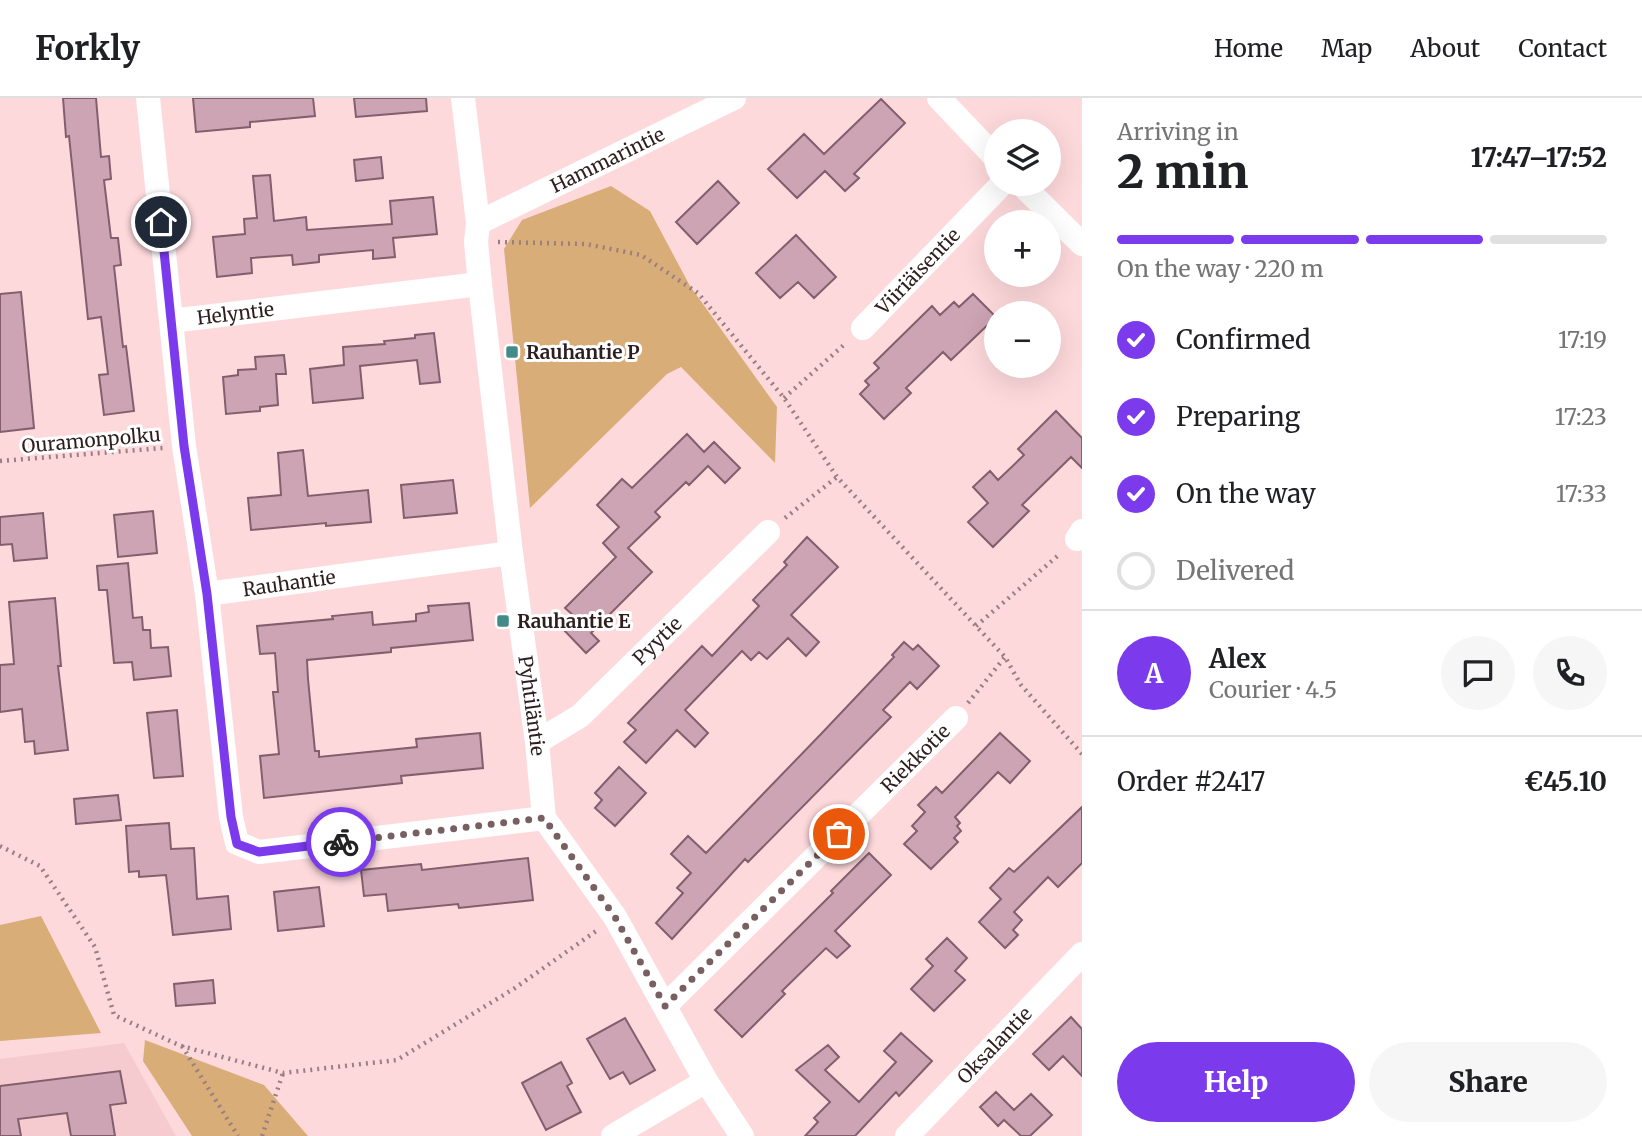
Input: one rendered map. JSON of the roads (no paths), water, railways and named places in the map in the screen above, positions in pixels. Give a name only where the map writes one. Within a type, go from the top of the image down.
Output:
[{"type":"street","name":"Helyntie","points":[[148,98],[171,321],[480,284]]},
{"type":"street","name":"Pyhtiläntie","points":[[463,98],[480,284],[544,818]]},
{"type":"street","name":"Hammarintie","points":[[477,233],[734,98]]},
{"type":"street","points":[[939,98],[984,145]]},
{"type":"street","name":"Viiriäisentie","points":[[863,328],[990,196]]},
{"type":"street","points":[[1033,196],[1082,244]]},
{"type":"street","points":[[171,321],[184,446],[207,594],[231,817],[237,844],[259,852],[544,818],[615,917],[706,1081],[742,1136]]},
{"type":"street","name":"Pyytie","points":[[537,742],[580,716],[768,532]]},
{"type":"street","name":"Rauhantie","points":[[207,594],[511,553]]},
{"type":"street","name":"Riekkotie","points":[[665,1006],[956,718]]},
{"type":"street","name":"Oksalantie","points":[[907,1136],[1082,954]]},
{"type":"street","points":[[612,1136],[706,1081]]},
{"type":"place","name":"Rauhantie P","points":[[512,352]]},
{"type":"place","name":"Rauhantie E","points":[[503,621]]}]
